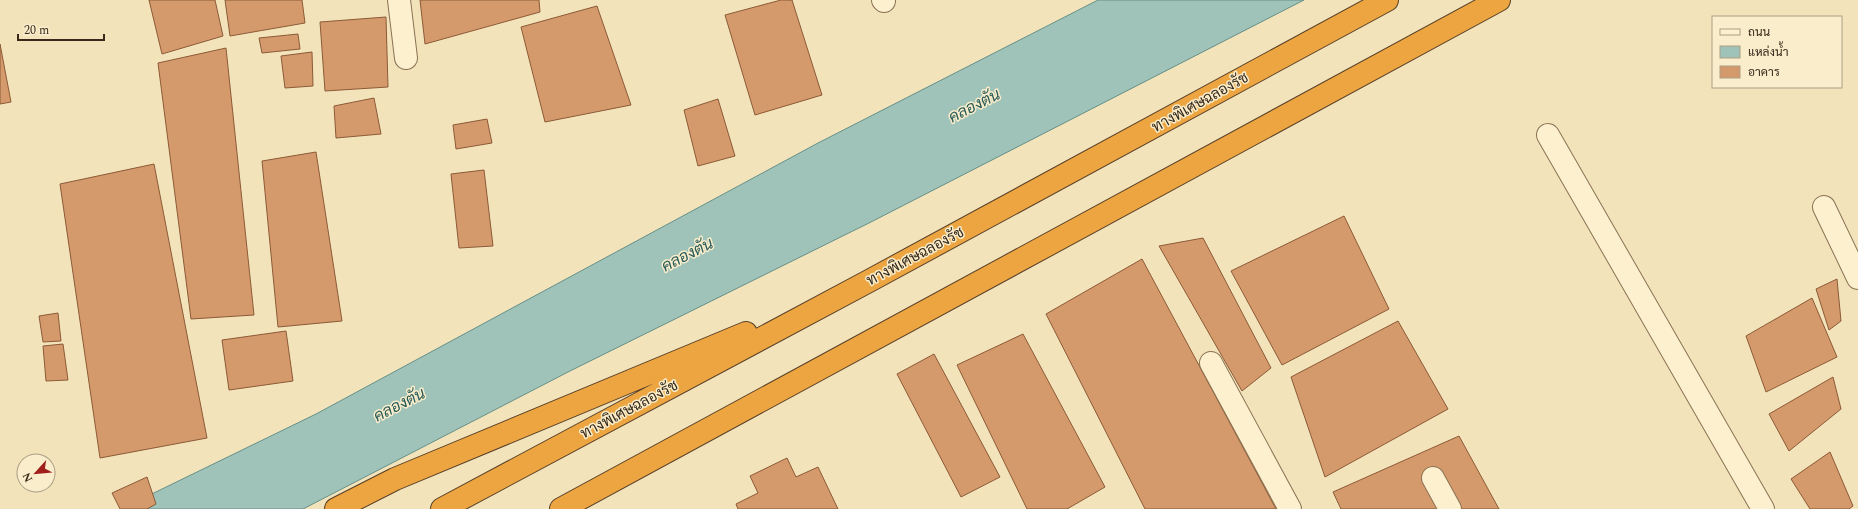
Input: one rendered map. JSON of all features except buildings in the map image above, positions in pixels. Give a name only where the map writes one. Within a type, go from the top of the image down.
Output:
[{"type":"highway","name":"ทางพิเศษฉลองรัช","points":[[442,509],[869,281],[1387,0]]},
{"type":"highway","points":[[561,509],[1499,0]]},
{"type":"highway","points":[[336,509],[395,479],[869,281]]},
{"type":"highway","points":[[572,509],[601,488]]},
{"type":"street","points":[[399,0],[406,58]]},
{"type":"street","points":[[1548,135],[1763,509]]},
{"type":"street","points":[[1824,207],[1858,278]]},
{"type":"street","points":[[1211,363],[1290,509]]},
{"type":"street","points":[[1433,478],[1450,509]]},
{"type":"water","name":"คลองตัน","points":[[1098,0],[1304,0],[871,222],[570,371],[303,509],[121,509],[316,414],[818,143]]}]
